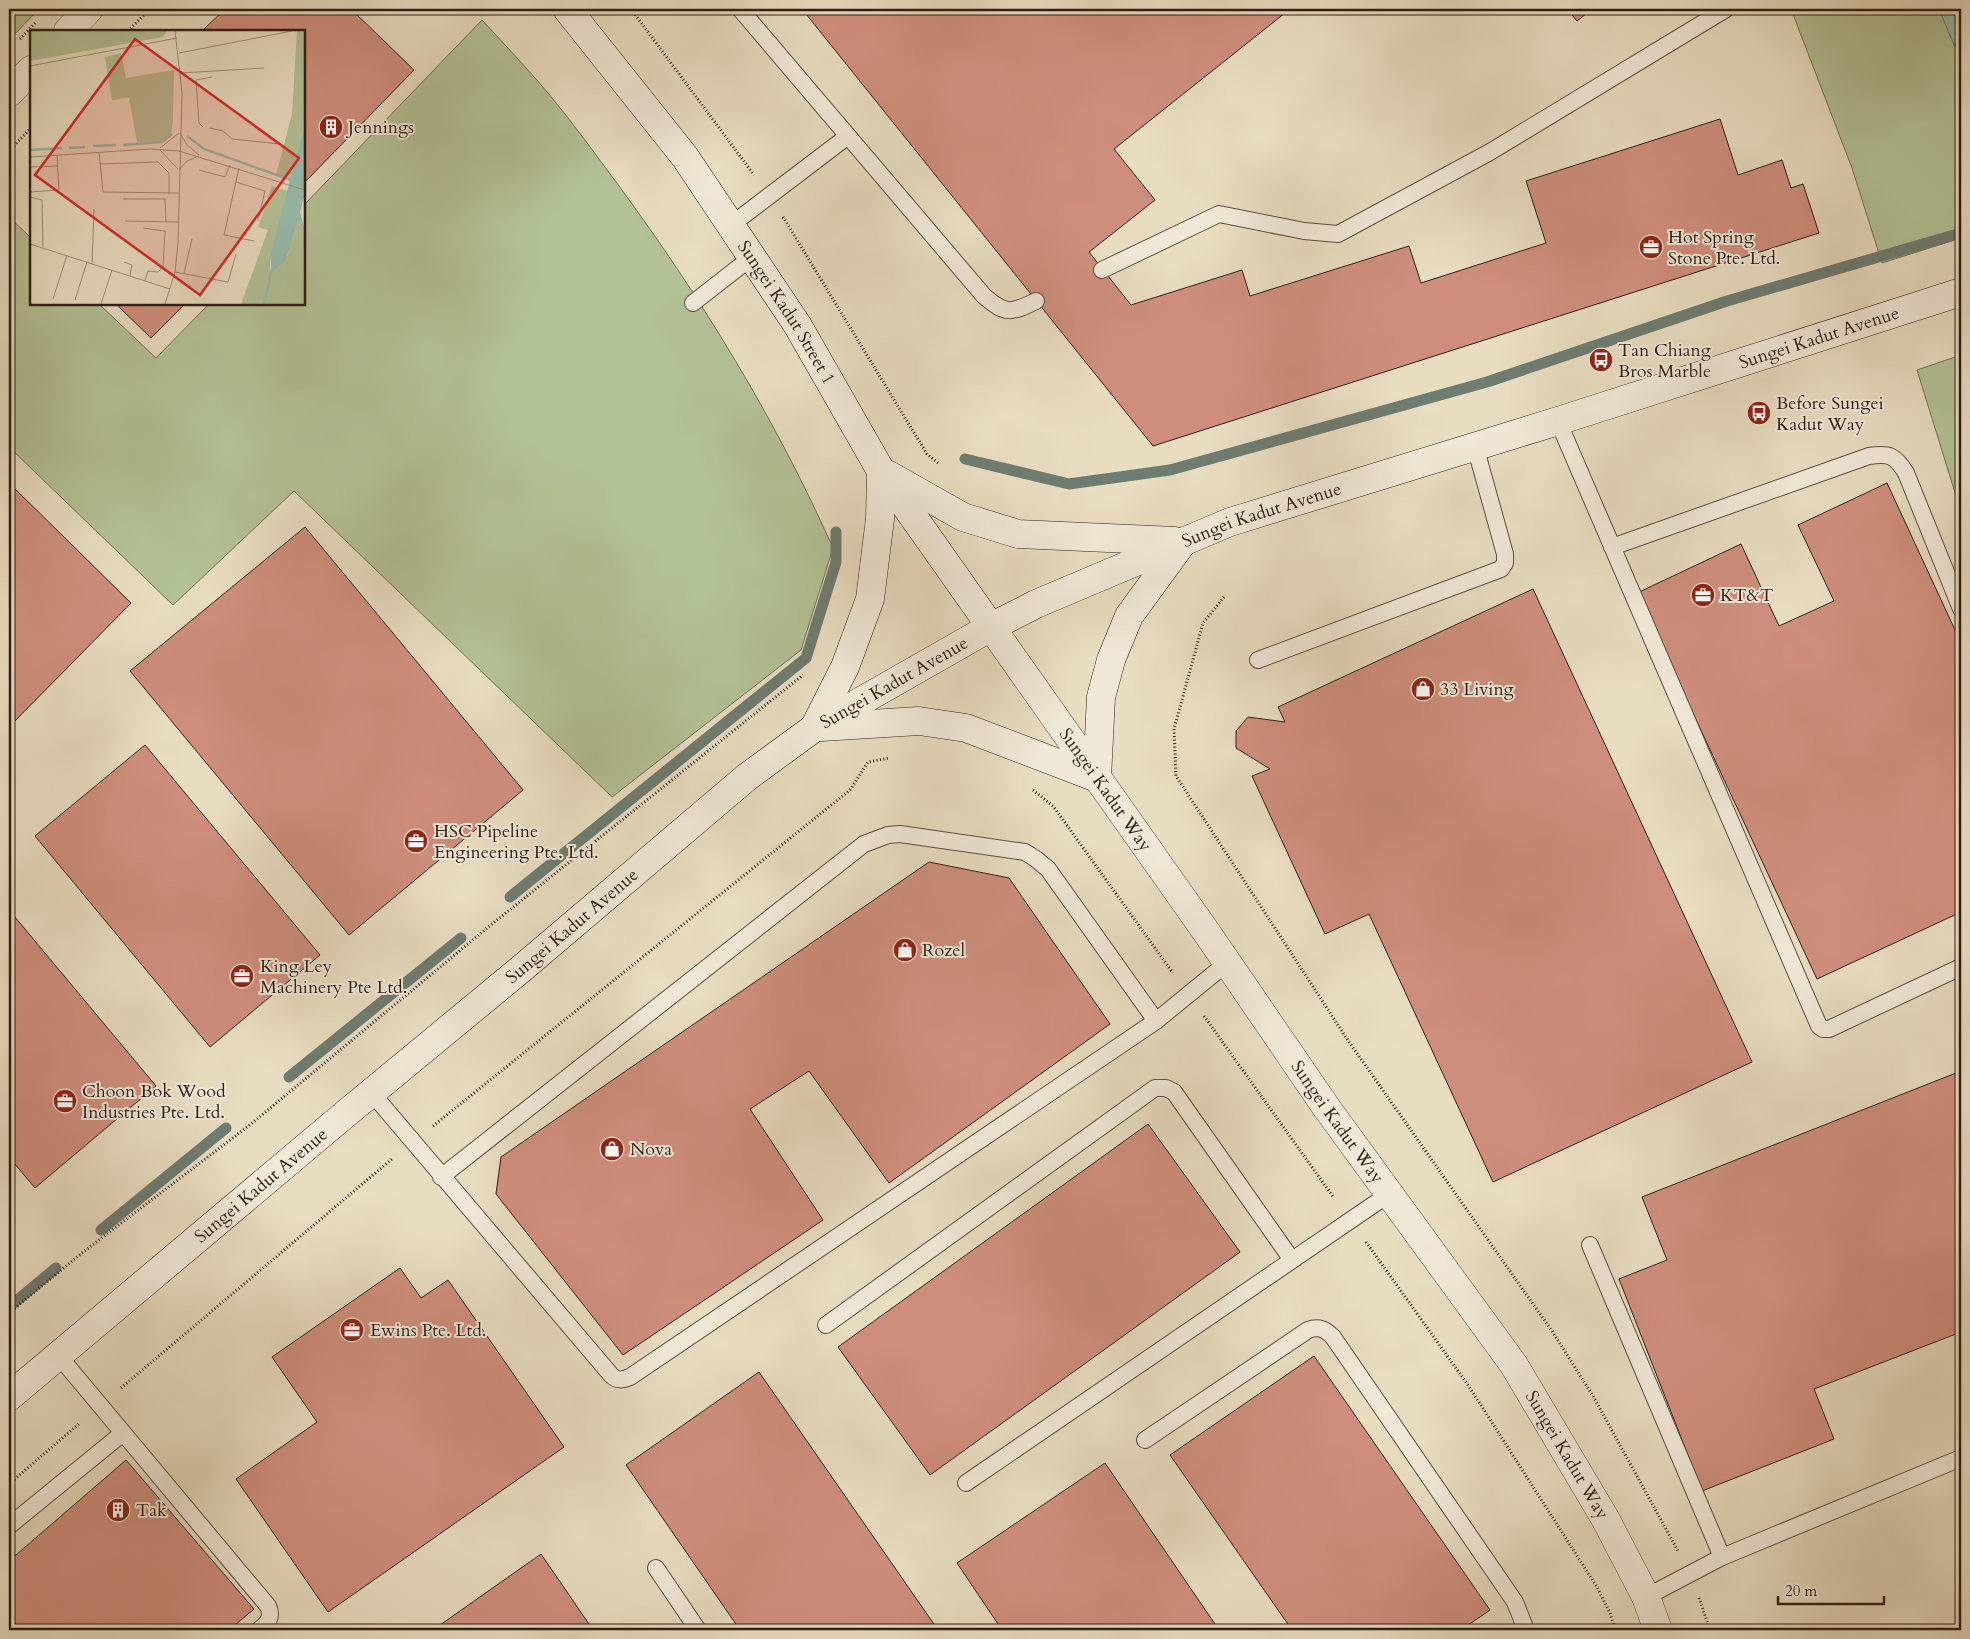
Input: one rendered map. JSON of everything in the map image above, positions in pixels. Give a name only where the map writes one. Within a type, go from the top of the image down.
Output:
[{"type":"street","points":[[69,30],[89,9]]},
{"type":"street","name":"Sungei Kadut Street 1","points":[[566,9],[685,157],[798,326],[881,471],[990,627]]},
{"type":"street","points":[[9,94],[30,71]]},
{"type":"street","name":"Sungei Kadut Avenue","points":[[9,1397],[747,777],[814,728],[990,627],[1036,604],[1230,522],[1558,421],[1961,292]]},
{"type":"street","points":[[814,728],[844,667],[870,599],[880,519],[881,471],[963,517],[1018,534],[1182,542]]},
{"type":"street","points":[[814,728],[919,721],[966,728],[1097,778],[1101,697],[1111,660],[1129,616],[1182,542]]},
{"type":"street","name":"Sungei Kadut Way","points":[[990,627],[1326,1107],[1514,1365],[1606,1520],[1646,1597],[1658,1630]]},
{"type":"lane","points":[[740,9],[984,296],[997,307],[1007,312],[1017,310],[1036,301]]},
{"type":"lane","points":[[1102,270],[1220,214],[1304,231],[1338,234],[1490,152],[1726,9]]},
{"type":"lane","points":[[731,225],[848,136]]},
{"type":"lane","points":[[693,303],[752,257]]},
{"type":"lane","points":[[1558,421],[1819,1026],[1829,1030],[1961,967]]},
{"type":"lane","points":[[1258,660],[1501,569],[1505,563],[1505,554],[1475,446]]},
{"type":"lane","points":[[1612,546],[1869,456],[1890,455],[1899,462],[1906,473],[1961,609]]},
{"type":"lane","points":[[442,1177],[864,844],[888,835],[900,834],[1025,852],[1036,858],[1048,869],[1156,1021]]},
{"type":"lane","points":[[371,1092],[611,1374],[616,1379],[622,1380],[630,1377],[1156,1021],[1227,963]]},
{"type":"lane","points":[[826,1325],[1155,1088],[1166,1088],[1174,1092],[1292,1260]]},
{"type":"lane","points":[[966,1484],[1389,1194]]},
{"type":"lane","points":[[1590,1245],[1722,1558]]},
{"type":"lane","points":[[1145,1440],[1308,1330],[1315,1327],[1324,1329],[1333,1336],[1515,1602],[1526,1630]]},
{"type":"lane","points":[[58,1355],[268,1606],[271,1613],[270,1620],[260,1630]]},
{"type":"lane","points":[[9,1526],[123,1433]]},
{"type":"lane","points":[[1646,1597],[1722,1558],[1961,1458]]},
{"type":"lane","points":[[656,1568],[698,1630]]},
{"type":"path","points":[[129,30],[150,9]]},
{"type":"path","points":[[631,9],[770,195],[927,454],[940,466]]},
{"type":"path","points":[[16,43],[43,16]]},
{"type":"path","points":[[9,151],[30,129]]},
{"type":"path","points":[[1224,597],[1203,623],[1174,729],[1176,776],[1348,1042],[1552,1331],[1602,1412],[1690,1574],[1710,1630]]},
{"type":"path","points":[[9,1313],[82,1253],[250,1124],[492,924],[808,671]]},
{"type":"path","points":[[9,1484],[412,1142],[850,790],[868,762],[898,756]]},
{"type":"path","points":[[1032,789],[1052,806],[1468,1385],[1597,1587],[1610,1613],[1615,1630]]},
{"type":"shaded area","points":[[9,9],[39,9],[9,40]]},
{"type":"shaded area","points":[[1791,9],[1939,9],[1961,61],[1961,238],[1882,263],[1852,168]]},
{"type":"shaded area","points":[[1939,9],[1961,9],[1961,61]]},
{"type":"shaded area","points":[[482,20],[548,93],[650,229],[736,361],[787,453],[833,548],[801,650],[612,797],[294,491],[173,605],[9,447],[9,217],[30,237],[30,305],[100,305],[156,358],[208,305],[305,305],[305,204]]},
{"type":"shaded area","points":[[1961,355],[1961,512],[1917,370]]},
{"type":"building","name":"Jennings","points":[[225,9],[351,9],[414,70],[305,182],[305,30],[203,30]]},
{"type":"building","points":[[802,9],[1290,9],[1114,149],[1155,200],[1089,252],[1131,305],[1242,270],[1250,296],[1409,246],[1421,283],[1546,243],[1526,181],[1720,119],[1738,175],[1782,160],[1791,188],[1803,184],[1819,233],[1153,446]]},
{"type":"building","points":[[1567,9],[1592,9],[1577,21]]},
{"type":"building","points":[[117,305],[184,305],[151,338]]},
{"type":"building","points":[[9,483],[131,603],[9,727]]},
{"type":"building","points":[[1887,483],[1961,643],[1961,912],[1817,979],[1637,593],[1741,544],[1779,626],[1834,601],[1798,525]]},
{"type":"building","points":[[305,527],[523,790],[349,935],[130,671]]},
{"type":"building","points":[[1533,589],[1752,1062],[1493,1182],[1369,914],[1325,934],[1252,776],[1270,769],[1236,748],[1236,731],[1248,717],[1285,722],[1278,707]]},
{"type":"building","points":[[145,745],[320,955],[210,1047],[35,836]]},
{"type":"building","points":[[929,862],[1009,878],[1110,1024],[889,1183],[809,1071],[750,1109],[823,1220],[623,1355],[496,1194],[501,1157]]},
{"type":"building","points":[[9,910],[156,1086],[35,1188],[9,1157]]},
{"type":"building","points":[[1961,1071],[1961,1332],[1814,1389],[1834,1439],[1702,1491],[1619,1279],[1667,1260],[1642,1197]]},
{"type":"building","points":[[1148,1124],[1240,1252],[930,1475],[838,1347]]},
{"type":"building","points":[[400,1268],[421,1298],[448,1280],[564,1447],[328,1612],[236,1479],[317,1422],[272,1357]]},
{"type":"building","points":[[1314,1356],[1490,1610],[1461,1630],[1292,1630],[1170,1455]]},
{"type":"building","points":[[759,1372],[938,1630],[740,1630],[626,1465]]},
{"type":"building","name":"Tak","points":[[126,1460],[254,1609],[229,1630],[9,1630],[9,1561]]},
{"type":"building","points":[[1105,1463],[1219,1630],[1002,1630],[957,1563]]},
{"type":"building","points":[[541,1554],[593,1630],[433,1630]]},
{"type":"waterway","points":[[965,459],[1069,484],[1170,470],[1487,382],[1727,301],[1961,233]]},
{"type":"waterway","points":[[510,897],[806,658],[836,562],[836,532]]},
{"type":"waterway","points":[[289,1077],[461,938]]},
{"type":"waterway","points":[[101,1230],[226,1128]]},
{"type":"waterway","points":[[9,1307],[56,1268]]},
{"type":"place","name":"Jennings","points":[[331,127]]},
{"type":"place","name":"Hot Spring Stone Pte. Ltd.","points":[[1651,247]]},
{"type":"place","name":"Tan Chiang Bros Marble","points":[[1601,360]]},
{"type":"place","name":"Before Sungei Kadut Way","points":[[1759,413]]},
{"type":"place","name":"KT&T","points":[[1703,595]]},
{"type":"place","name":"33 Living","points":[[1423,689]]},
{"type":"place","name":"HSC Pipeline Engineering Pte. Ltd.","points":[[416,841]]},
{"type":"place","name":"Rozel","points":[[905,950]]},
{"type":"place","name":"King Ley Machinery Pte Ltd.","points":[[242,976]]},
{"type":"place","name":"Choon Bok Wood Industries Pte. Ltd.","points":[[65,1101]]},
{"type":"place","name":"Nova","points":[[612,1149]]},
{"type":"place","name":"Ewins Pte. Ltd.","points":[[352,1330]]},
{"type":"place","name":"Tak","points":[[118,1510]]}]
